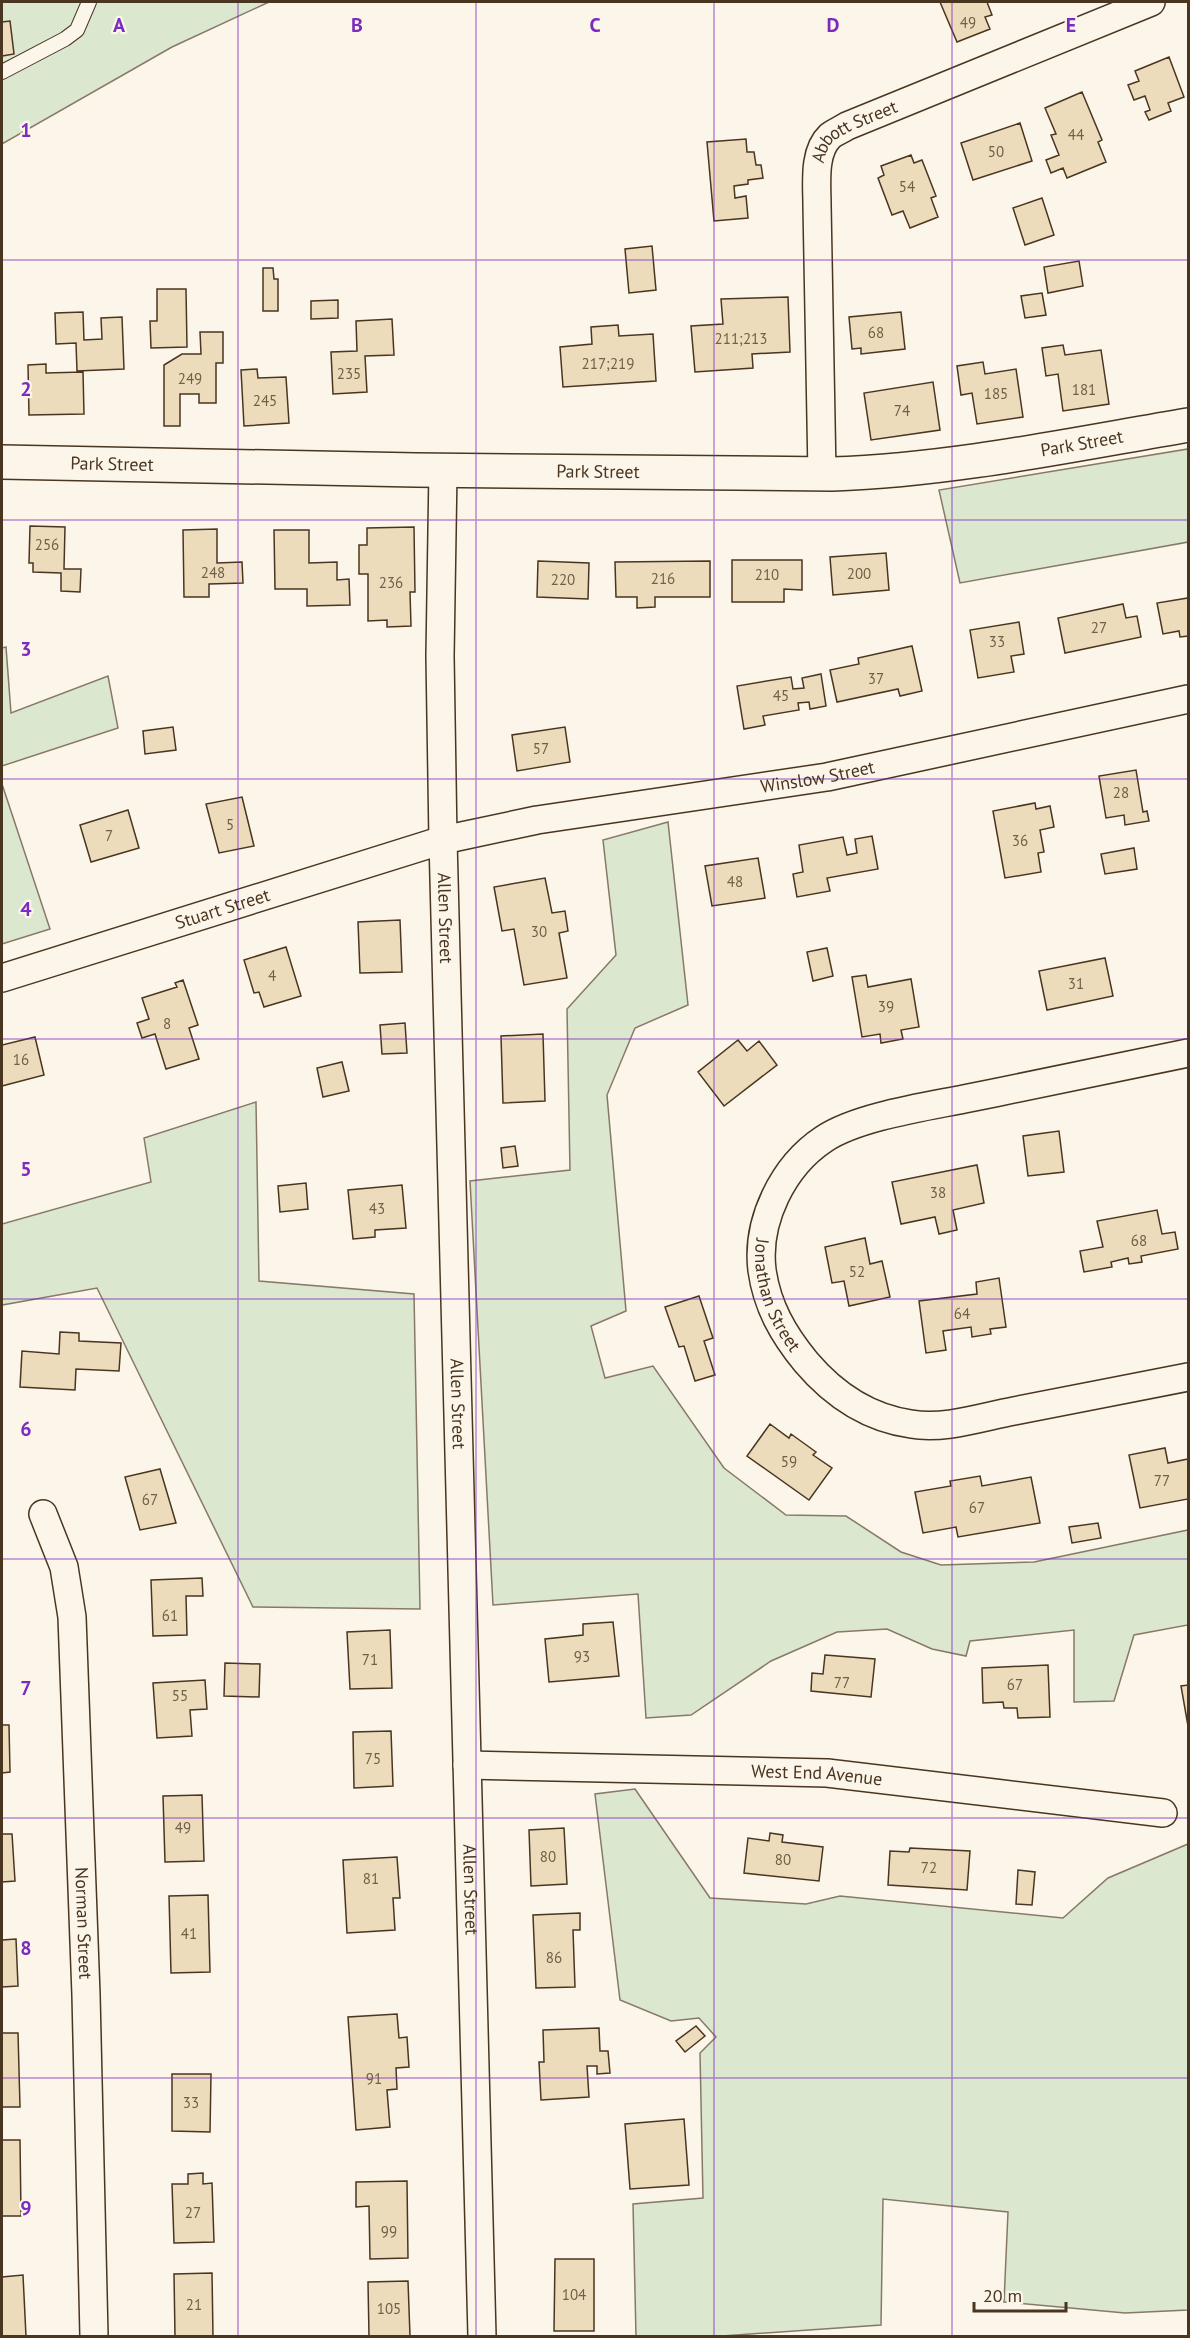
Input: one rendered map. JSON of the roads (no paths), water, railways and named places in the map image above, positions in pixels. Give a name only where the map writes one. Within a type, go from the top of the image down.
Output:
[{"type":"street","name":"Abbott Street","points":[[822,474],[817,205],[821,147],[830,136],[853,123],[1151,2]]},
{"type":"street","name":"Park Street","points":[[2,462],[443,471],[822,474],[894,471],[985,460],[1188,425]]},
{"type":"street","name":"Allen Street","points":[[443,471],[440,656],[443,840],[482,2337]]},
{"type":"street","name":"Winslow Street","points":[[443,840],[537,820],[827,777],[1188,699]]},
{"type":"street","name":"Stuart Street","points":[[2,978],[443,840]]},
{"type":"street","name":"Jonathan Street","points":[[1188,1053],[905,1111],[849,1127],[823,1139],[801,1159],[782,1184],[769,1211],[763,1237],[761,1265],[765,1292],[774,1314],[786,1335],[817,1374],[835,1391],[856,1405],[895,1421],[915,1425],[956,1422],[1188,1377]]},
{"type":"street","name":"Norman Street","points":[[43,1514],[64,1567],[72,1617],[87,2030],[94,2337]]},
{"type":"street","name":"West End Avenue","points":[[467,1766],[827,1773],[1162,1813]]},
{"type":"lane","points":[[2,72],[65,39],[77,30],[89,2]]}]
